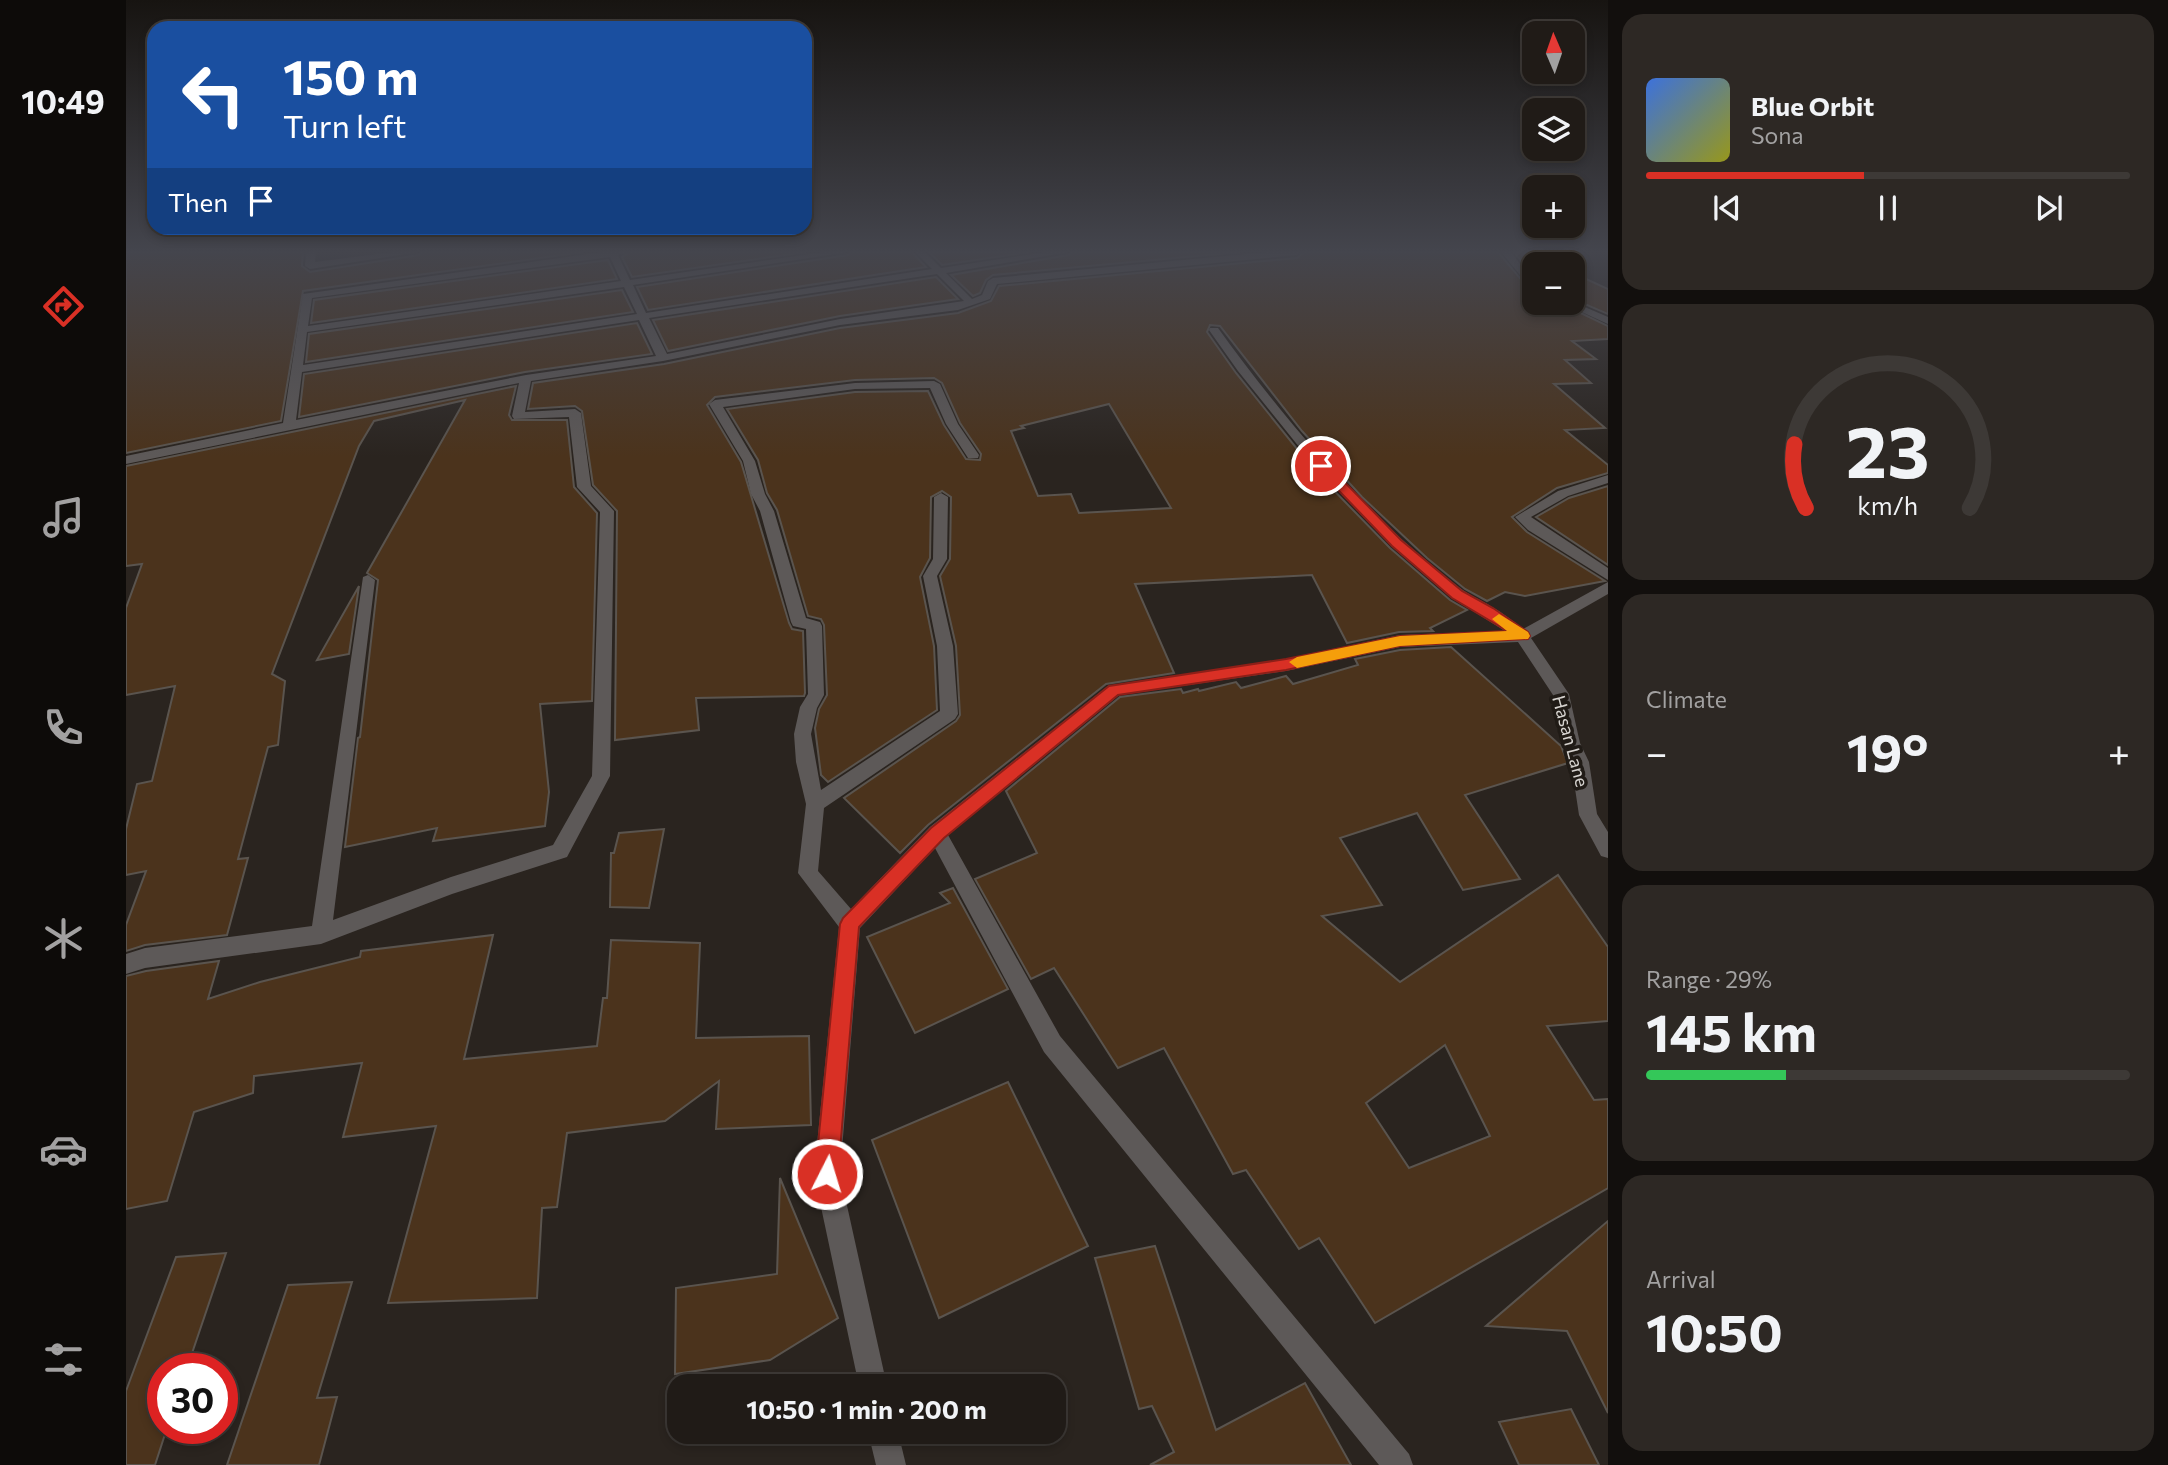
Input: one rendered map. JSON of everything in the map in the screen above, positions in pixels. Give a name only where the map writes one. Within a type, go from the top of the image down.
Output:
[{"type":"street","points":[[289,425],[303,320]]},
{"type":"street","points":[[302,330],[370,320]]},
{"type":"street","points":[[298,369],[615,320]]},
{"type":"street","points":[[645,320],[663,358]]},
{"type":"street","points":[[126,460],[526,378],[663,358],[819,326],[860,320]]},
{"type":"street","name":"Hasan Lane","points":[[1214,330],[1242,369],[1321,466],[1397,543],[1457,594],[1488,611],[1522,636],[1561,694],[1571,743],[1580,762],[1588,815],[1608,850]]},
{"type":"street","points":[[126,964],[145,958],[321,934],[451,886],[560,851],[601,776],[607,512],[584,487],[575,414],[517,416],[526,378]]},
{"type":"street","points":[[850,924],[808,873],[816,804],[802,751],[806,708],[816,695],[814,626],[799,622],[767,511],[749,461],[715,404],[855,386],[934,384],[952,424],[972,455]]},
{"type":"street","points":[[1608,479],[1582,484],[1549,499],[1522,517],[1533,527],[1608,575]]},
{"type":"street","points":[[816,804],[949,714],[945,646],[930,576],[940,559],[941,496]]},
{"type":"street","points":[[321,934],[368,580]]},
{"type":"street","points":[[870,1374],[827,1174],[850,924],[937,833],[1114,690],[1286,665],[1400,641],[1522,636],[1608,587]]},
{"type":"street","points":[[937,833],[1052,1044],[1398,1465]]},
{"type":"street","points":[[886,1444],[891,1465]]},
{"type":"building","points":[[126,320],[298,320],[281,421],[126,453]]},
{"type":"building","points":[[406,320],[578,320],[306,362],[309,334]]},
{"type":"building","points":[[653,320],[819,320],[668,351]]},
{"type":"building","points":[[900,320],[1596,320],[1608,326],[1608,339],[1572,341],[1596,359],[1565,360],[1591,383],[1554,384],[1605,428],[1565,430],[1608,465],[1608,473],[1557,488],[1512,517],[1527,532],[1605,581],[1525,596],[1505,592],[1487,601],[1465,589],[1427,558],[1362,497],[1302,431],[1220,326],[1210,325],[1207,332],[1236,373],[1314,470],[1390,548],[1450,600],[1467,610],[1430,628],[1433,631],[1399,632],[1347,643],[1312,575],[1135,584],[1174,673],[1106,684],[928,825],[900,853],[844,798],[956,721],[960,715],[956,646],[940,576],[950,559],[951,497],[942,491],[931,497],[930,558],[920,577],[934,646],[937,710],[828,782],[821,775],[815,728],[819,709],[827,695],[824,625],[821,619],[808,616],[777,510],[767,493],[758,460],[727,409],[855,392],[928,391],[944,425],[966,459],[980,460],[981,454],[960,423],[942,383],[934,378],[855,380],[715,397],[707,405],[741,462],[789,623],[792,629],[803,631],[805,693],[804,696],[696,698],[699,730],[615,740],[617,511],[593,485],[582,411],[575,406],[528,409],[533,383],[664,364],[840,328]],"holes":[[[1109,404],[1171,508],[1079,513],[1071,494],[1038,496],[1011,431],[1024,428],[1021,426]]]},
{"type":"building","points":[[637,323],[652,354],[525,372],[299,417],[304,374]]},
{"type":"building","points":[[516,386],[509,415],[512,420],[567,420],[574,487],[597,513],[592,701],[540,704],[549,792],[545,826],[433,841],[437,828],[345,847],[378,580],[367,573],[465,400],[374,421],[359,446],[272,674],[285,681],[278,745],[268,747],[238,859],[248,858],[227,935],[145,945],[126,951],[126,925],[146,871],[126,875],[126,829],[137,784],[152,781],[175,686],[126,695],[126,608],[142,564],[126,566],[126,466]]},
{"type":"building","points":[[1608,486],[1608,565],[1536,517],[1569,498]]},
{"type":"building","points":[[359,586],[349,654],[317,660]]},
{"type":"building","points":[[1451,647],[1561,746],[1568,763],[1465,795],[1520,879],[1463,890],[1417,813],[1340,838],[1382,905],[1322,916],[1400,982],[1558,875],[1608,947],[1608,1021],[1547,1026],[1594,1100],[1608,1099],[1608,1188],[1375,1323],[1319,1238],[1299,1249],[1246,1170],[1233,1174],[1164,1048],[1118,1068],[1054,968],[1031,979],[975,879],[1037,853],[1006,791],[1120,697],[1181,689],[1183,693],[1198,689],[1199,691],[1236,682],[1241,688],[1286,676],[1293,684],[1358,665],[1355,659],[1400,650]],"holes":[[[1445,1045],[1490,1136],[1409,1168],[1366,1103]]]},
{"type":"building","points":[[664,829],[649,908],[610,907],[611,853],[614,853],[619,833]]},
{"type":"building","points":[[953,888],[1008,989],[915,1033],[867,937],[950,903],[940,893]]},
{"type":"building","points":[[493,935],[464,1059],[597,1046],[603,998],[607,998],[611,940],[700,943],[696,1038],[809,1036],[811,1125],[716,1129],[719,1081],[665,1121],[567,1133],[557,1207],[542,1208],[537,1298],[388,1303],[436,1126],[343,1137],[362,1063],[254,1076],[253,1093],[194,1112],[167,1201],[126,1209],[126,976],[219,961],[208,999],[260,982],[360,957],[361,951]]},
{"type":"building","points":[[1008,1082],[1088,1246],[939,1318],[872,1140]]},
{"type":"building","points":[[780,1178],[838,1318],[770,1360],[675,1374],[676,1288],[777,1274]]},
{"type":"building","points":[[1608,1221],[1608,1413],[1567,1331],[1486,1326]]},
{"type":"building","points":[[1155,1246],[1216,1430],[1305,1383],[1351,1465],[1150,1465],[1174,1452],[1152,1406],[1139,1409],[1095,1258]]},
{"type":"building","points":[[226,1253],[192,1353],[147,1353],[147,1444],[162,1444],[155,1465],[126,1465],[126,1391],[176,1257]]},
{"type":"building","points":[[352,1282],[317,1398],[337,1397],[319,1465],[227,1465],[234,1444],[238,1444],[238,1433],[288,1285]]},
{"type":"building","points":[[1571,1409],[1599,1465],[1519,1465],[1499,1422]]},
{"type":"slow traffic","points":[[1297,662],[1400,641],[1522,636],[1499,619]]},
{"type":"route","points":[[827,1174],[850,924],[937,833],[1114,690],[1286,665],[1400,641],[1522,636],[1488,611],[1457,594],[1397,543],[1321,466]]}]
